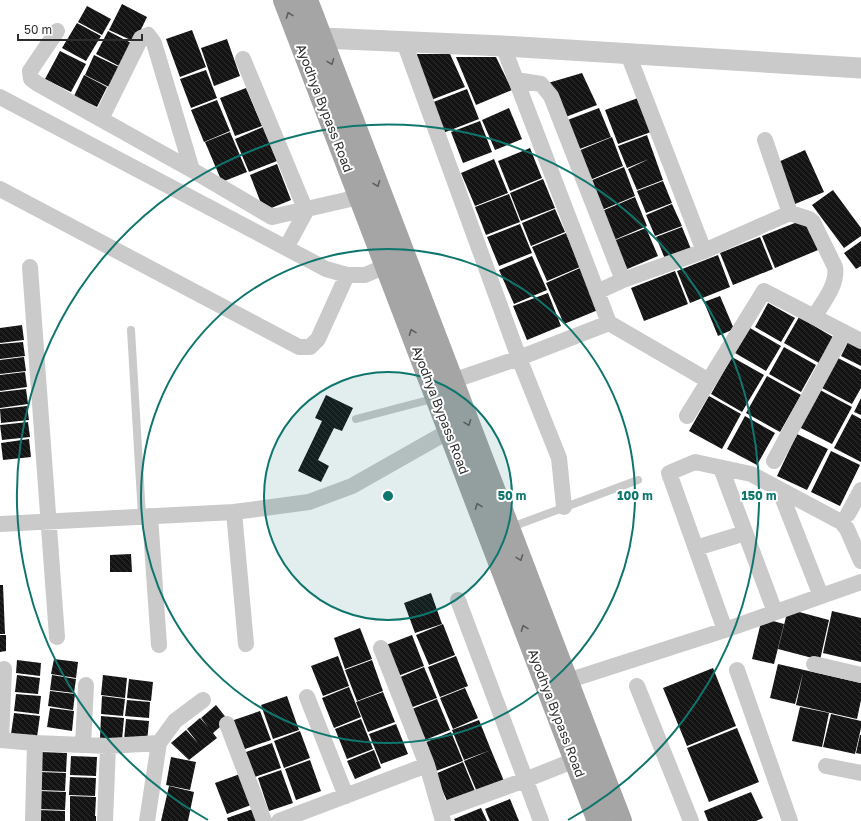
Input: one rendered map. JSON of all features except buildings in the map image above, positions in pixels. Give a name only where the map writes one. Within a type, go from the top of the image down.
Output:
[{"type":"main road","name":"Ayodhya Bypass Road","points":[[284,0],[358,198],[386,266],[447,392],[509,528],[567,681],[585,756],[598,821]]},
{"type":"main road","name":"Ayodhya Bypass Road","points":[[307,0],[322,38],[447,392],[450,432],[585,756],[621,821]]},
{"type":"street","points":[[57,31],[30,71],[31,79],[272,217],[306,211],[358,198]]},
{"type":"street","points":[[101,119],[142,38],[148,35],[154,43],[192,170]]},
{"type":"street","points":[[298,39],[322,38],[503,46],[861,68]]},
{"type":"street","points":[[404,42],[519,358],[560,458],[564,508]]},
{"type":"street","points":[[503,46],[609,323],[708,381]]},
{"type":"street","points":[[628,54],[704,250]]},
{"type":"street","points":[[243,59],[306,211]]},
{"type":"street","points":[[516,80],[541,84],[551,96],[623,280]]},
{"type":"street","points":[[0,97],[326,269],[347,275],[365,275],[386,266]]},
{"type":"street","points":[[765,140],[790,213]]},
{"type":"street","points":[[0,189],[298,347],[310,347],[318,339],[347,275]]},
{"type":"street","points":[[286,248],[306,211]]},
{"type":"street","points":[[597,292],[623,280],[704,250],[790,213],[809,219],[813,222],[835,267],[836,273],[834,284],[814,316]]},
{"type":"street","points":[[30,267],[57,637]]},
{"type":"street","points":[[687,416],[764,291],[861,341]]},
{"type":"street","points":[[447,392],[519,358],[609,323]]},
{"type":"street","points":[[774,461],[844,332]]},
{"type":"street","points":[[0,524],[234,512],[309,502],[352,486],[450,432]]},
{"type":"street","points":[[725,630],[669,473],[696,462],[751,474],[840,522],[847,529],[861,561]]},
{"type":"street","points":[[721,468],[775,612]]},
{"type":"street","points":[[779,489],[821,596]]},
{"type":"street","points":[[848,514],[861,490]]},
{"type":"street","points":[[234,512],[246,644]]},
{"type":"street","points":[[146,516],[159,645]]},
{"type":"street","points":[[696,548],[745,533]]},
{"type":"street","points":[[567,681],[725,630],[861,582]]},
{"type":"street","points":[[458,600],[540,821]]},
{"type":"street","points":[[381,648],[427,764],[442,816],[585,756]]},
{"type":"street","points":[[814,664],[861,675]]},
{"type":"street","points":[[4,669],[1,740],[108,746],[160,743]]},
{"type":"street","points":[[737,670],[790,821]]},
{"type":"street","points":[[83,745],[86,685]]},
{"type":"street","points":[[637,686],[691,821]]},
{"type":"street","points":[[308,697],[346,796]]},
{"type":"street","points":[[147,821],[160,743],[175,721],[203,700]]},
{"type":"street","points":[[227,724],[264,821]]},
{"type":"street","points":[[33,821],[35,743]]},
{"type":"street","points":[[105,821],[108,746]]},
{"type":"street","points":[[279,821],[427,764]]},
{"type":"street","points":[[826,766],[861,773]]},
{"type":"lane","points":[[131,330],[146,516]]},
{"type":"lane","points":[[356,419],[447,392]]},
{"type":"lane","points":[[509,528],[638,480]]}]
